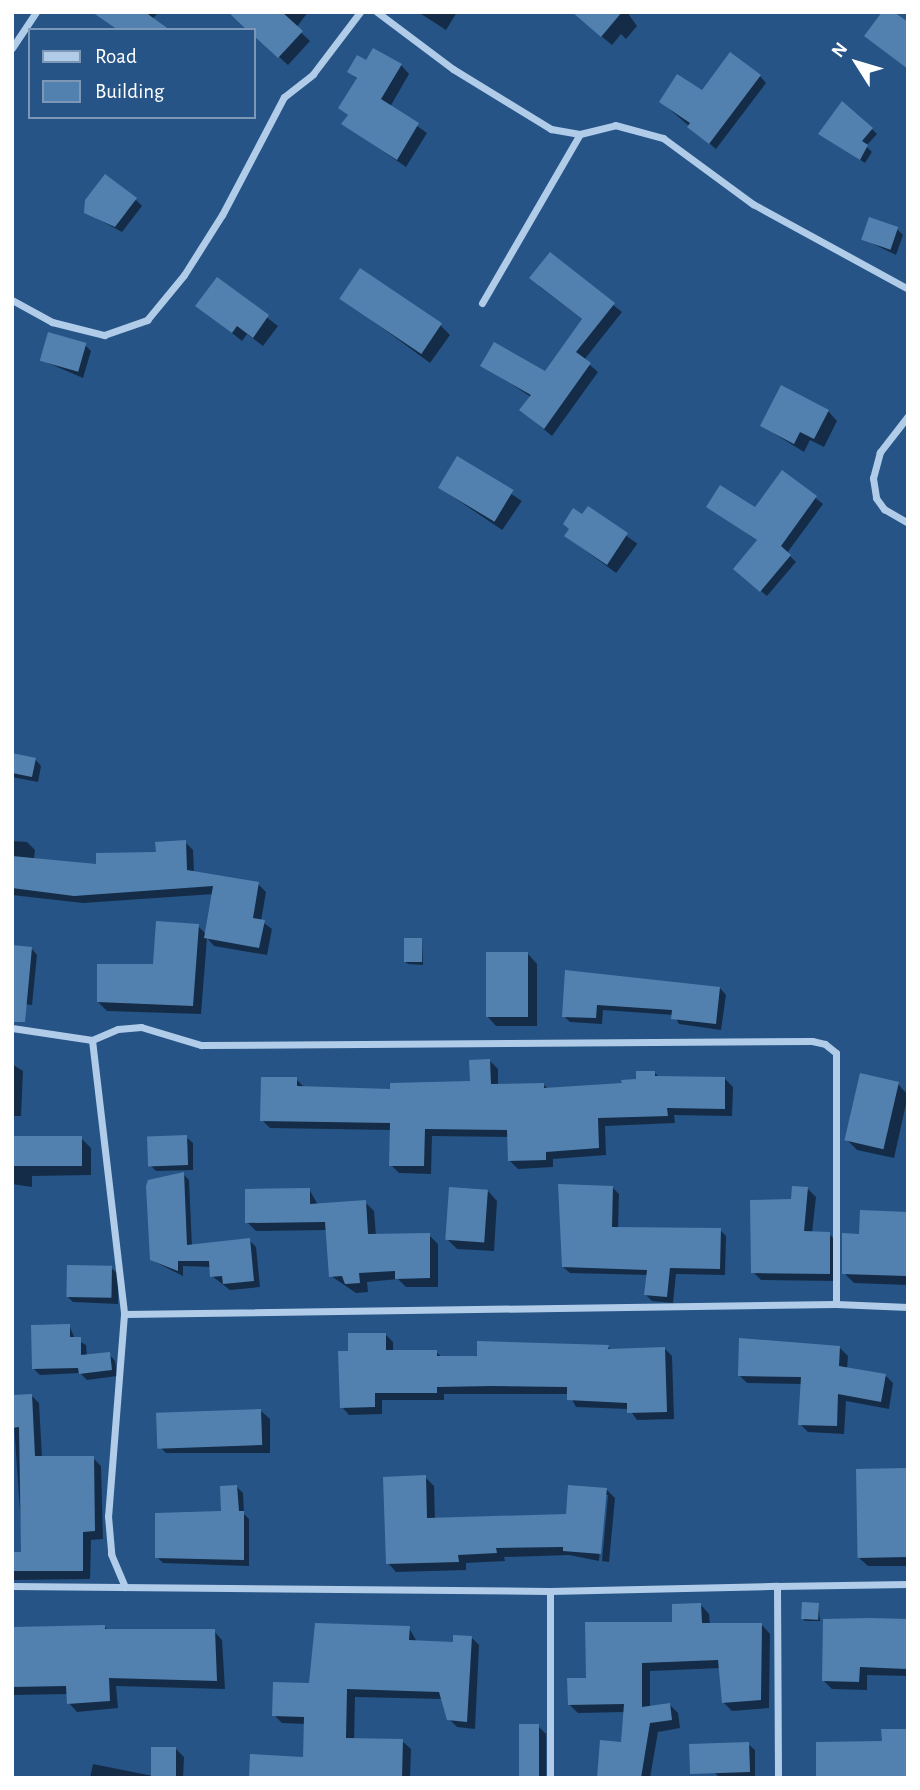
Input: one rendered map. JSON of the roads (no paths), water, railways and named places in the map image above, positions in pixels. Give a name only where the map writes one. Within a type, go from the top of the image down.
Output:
[{"type":"street","points":[[12,48],[36,12]]},
{"type":"street","points":[[12,300],[52,322],[104,335],[147,320],[184,275],[222,215],[284,97],[313,74],[360,12]]},
{"type":"street","points":[[377,12],[453,69],[551,129],[580,134],[615,124],[663,138],[753,204],[908,289]]},
{"type":"street","points":[[482,303],[580,134]]},
{"type":"street","points":[[908,416],[880,452],[873,478],[876,498],[884,509],[908,523]]},
{"type":"street","points":[[12,1028],[92,1040],[118,1029],[141,1027],[201,1045],[798,1041],[825,1044],[836,1054],[836,1304]]},
{"type":"street","points":[[92,1040],[124,1314],[108,1516],[111,1554],[125,1587]]},
{"type":"street","points":[[124,1314],[836,1304],[908,1307]]},
{"type":"street","points":[[12,1586],[550,1591],[908,1584]]},
{"type":"street","points":[[776,1586],[778,1778]]},
{"type":"street","points":[[550,1591],[550,1778]]}]
